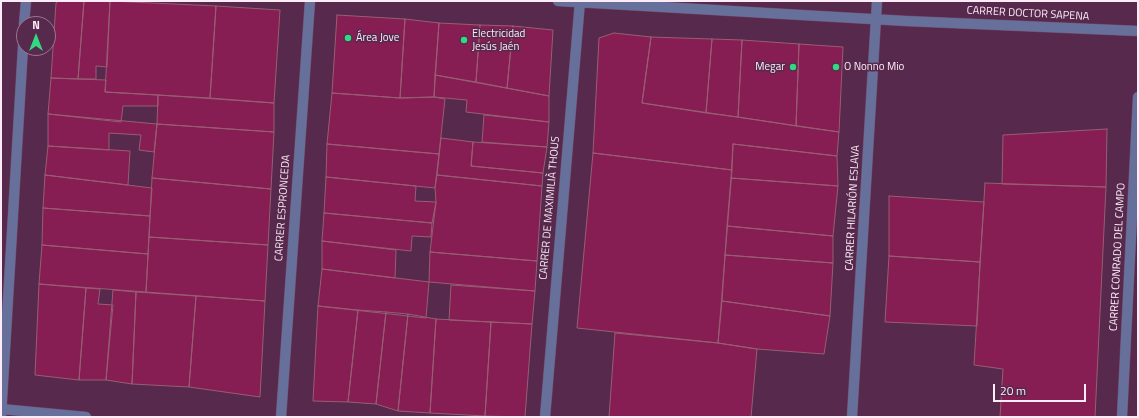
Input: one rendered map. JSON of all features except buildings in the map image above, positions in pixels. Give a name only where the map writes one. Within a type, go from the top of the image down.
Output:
[{"type":"street","points":[[25,16],[26,1]]},
{"type":"street","name":"CARRER ESPRONCEDA","points":[[281,417],[310,1]]},
{"type":"street","name":"CARRER DOCTOR SAPENA","points":[[558,1],[1138,32]]},
{"type":"street","name":"CARRER HILARIÓN ESLAVA","points":[[852,417],[876,1]]},
{"type":"street","name":"CARRER DE MAXIMILIÀ THOUS","points":[[545,417],[580,2]]},
{"type":"street","points":[[22,56],[1,412],[86,417]]},
{"type":"street","name":"CARRER CONRADO DEL CAMPO","points":[[1122,417],[1138,97]]},
{"type":"street","points":[[1127,324],[1138,324]]},
{"type":"place","name":"Área Jove","points":[[348,38]]},
{"type":"place","name":"Electricidad Jesús Jaén","points":[[464,40]]},
{"type":"place","name":"Megar","points":[[793,67]]},
{"type":"place","name":"O Nonno Mio","points":[[836,67]]}]
